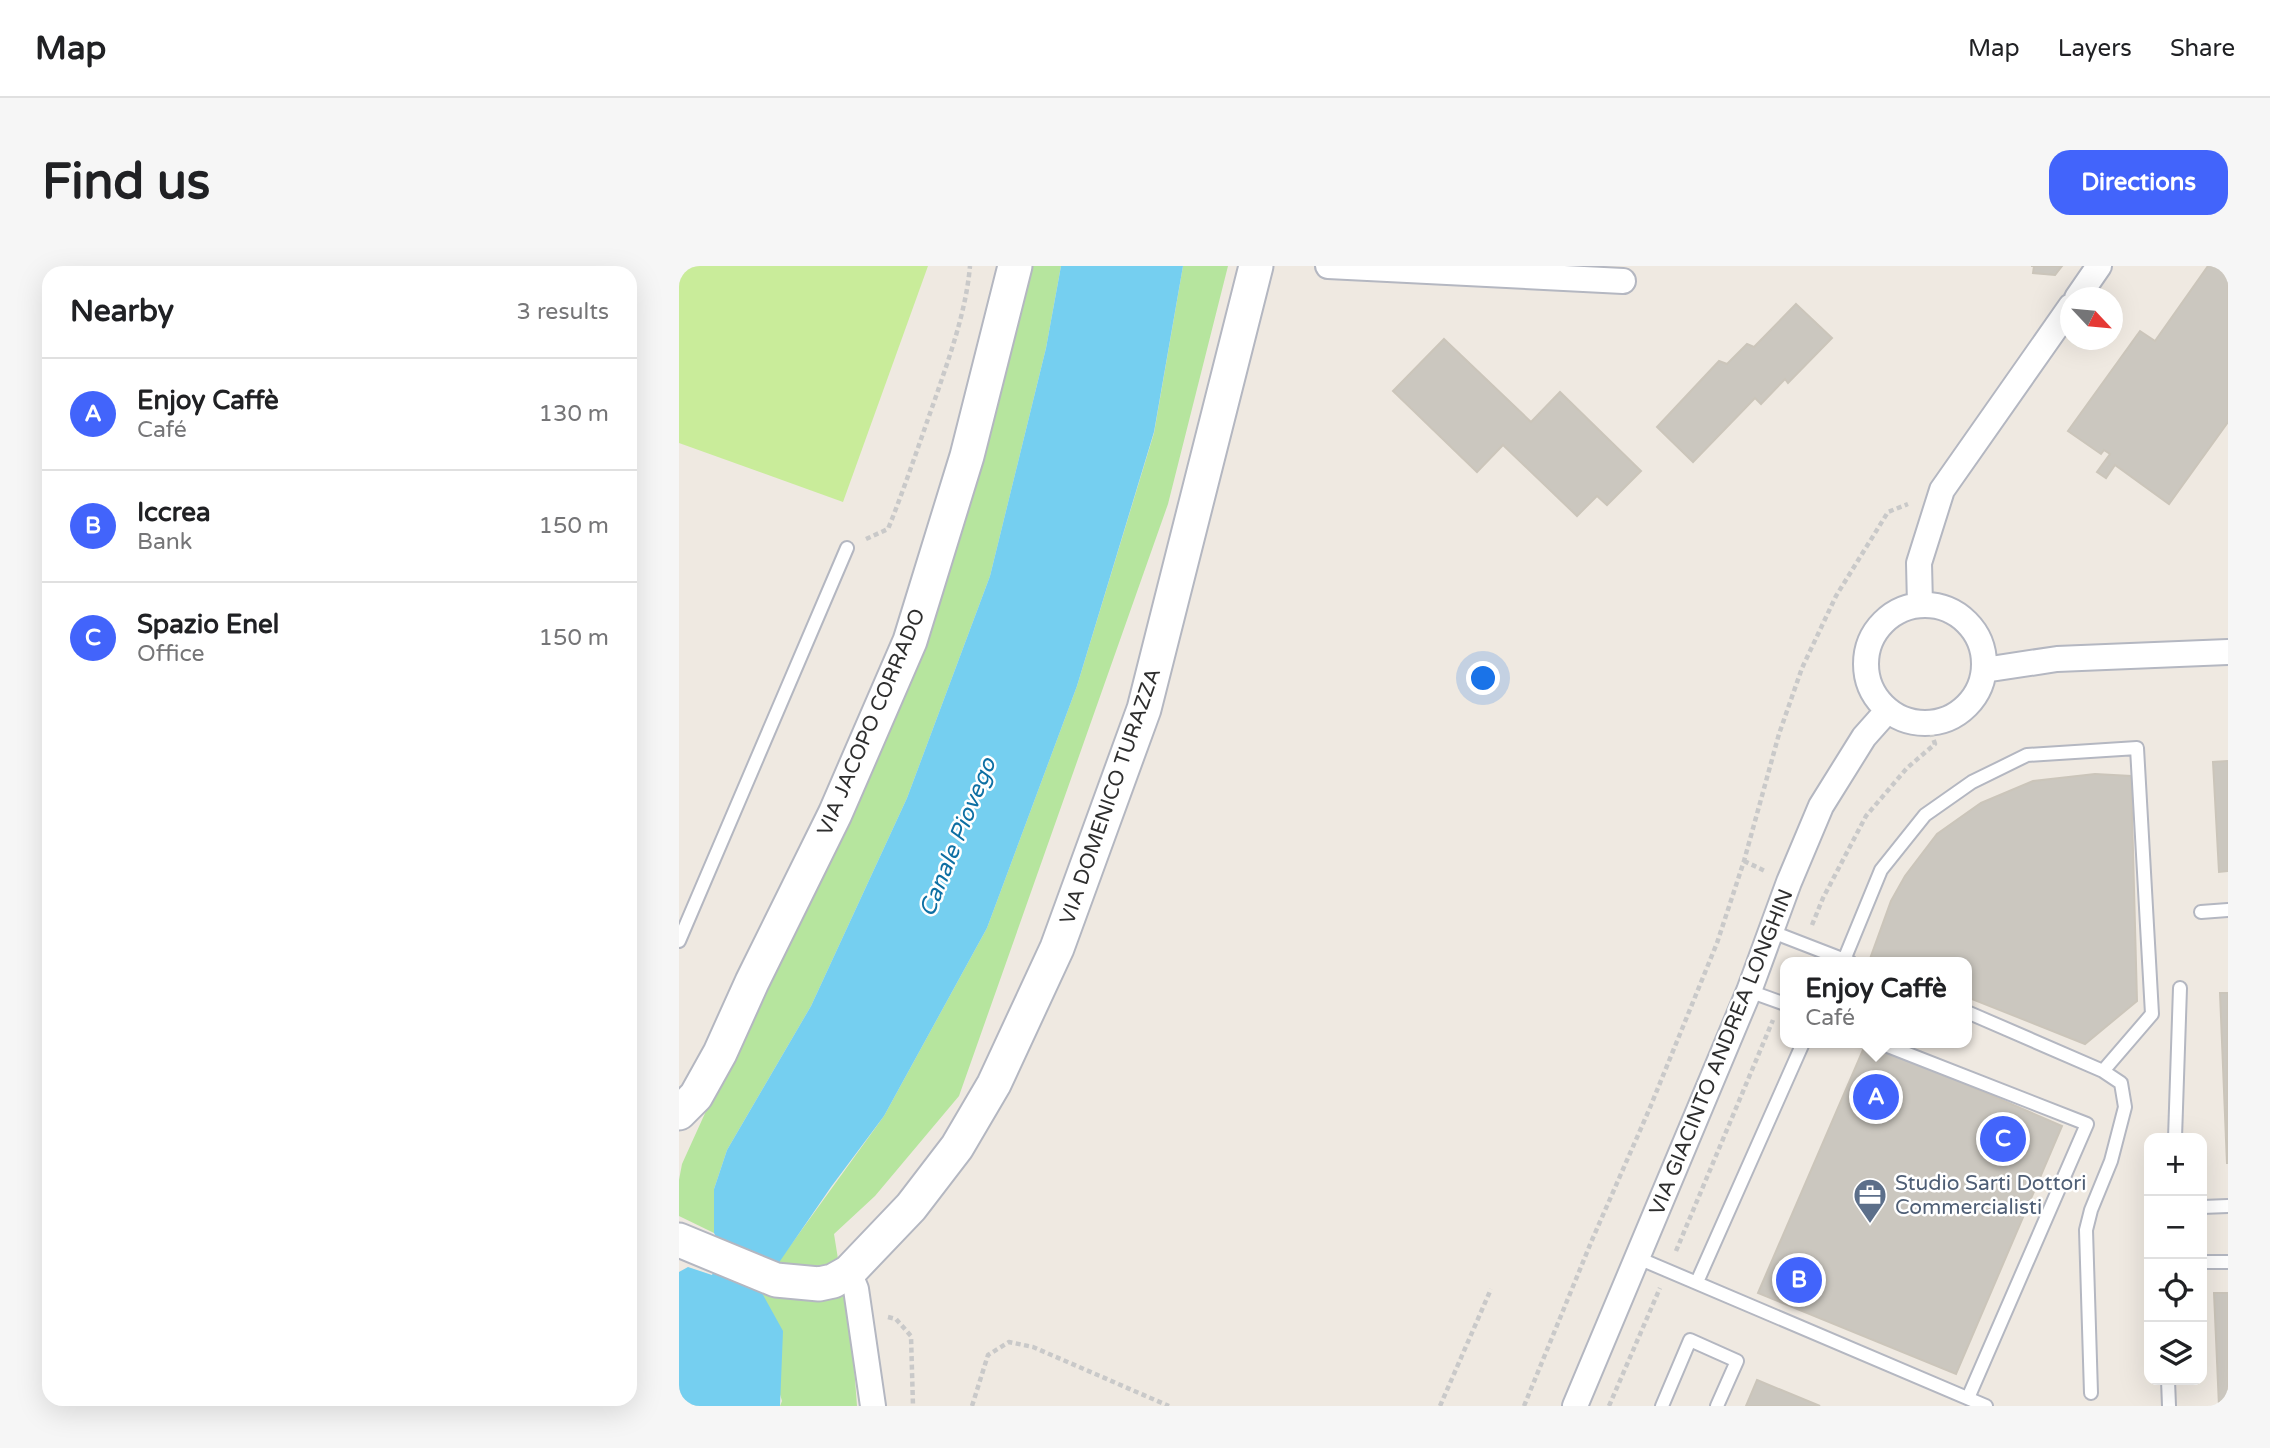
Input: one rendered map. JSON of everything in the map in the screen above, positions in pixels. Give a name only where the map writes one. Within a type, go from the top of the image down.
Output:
[{"type":"main road","name":"VIA JACOPO CORRADO","points":[[679,1113],[696,1096],[720,1053],[835,814],[910,641],[967,456],[1015,266]]},
{"type":"main road","name":"VIA DOMENICO TURAZZA","points":[[849,1272],[911,1207],[957,1147],[994,1084],[1057,948],[1144,709],[1256,266]]},
{"type":"main road","points":[[686,1243],[776,1280],[819,1283],[833,1281],[849,1272]]},
{"type":"street","points":[[1328,266],[1623,281]]},
{"type":"street","points":[[2085,287],[2099,266]]},
{"type":"street","points":[[1920,605],[1919,563],[1942,490],[2060,320]]},
{"type":"street","points":[[1920,605],[1937,606],[1954,612],[1968,622],[1978,636],[1984,653],[1984,670],[1978,690],[1965,707],[1948,718],[1927,723],[1907,720],[1888,710],[1875,695],[1868,677],[1867,657],[1872,637],[1884,621],[1901,610],[1920,605]]},
{"type":"street","points":[[1984,670],[2057,659],[2228,652]]},
{"type":"street","name":"VIA GIACINTO ANDREA LONGHIN","points":[[1574,1406],[1749,991],[1770,931],[1821,806],[1864,737],[1888,710]]},
{"type":"street","points":[[849,1272],[856,1289],[873,1406]]},
{"type":"lane","points":[[679,941],[847,548]]},
{"type":"lane","points":[[1848,957],[1881,870],[1925,815],[1972,782],[2027,755],[2137,748],[2152,1014],[2103,1071]]},
{"type":"lane","points":[[2200,912],[2228,910]]},
{"type":"lane","points":[[1770,931],[1837,957]]},
{"type":"lane","points":[[2175,1133],[2180,988]]},
{"type":"lane","points":[[1749,991],[1780,1002]]},
{"type":"lane","points":[[1972,1014],[2103,1071],[2121,1083],[2125,1107],[2111,1161],[2091,1210],[2086,1230],[2091,1393]]},
{"type":"lane","points":[[1697,1282],[1802,1048]]},
{"type":"lane","points":[[1893,1048],[2087,1124],[1968,1398]]},
{"type":"lane","points":[[2207,1208],[2228,1206]]},
{"type":"lane","points":[[1638,1258],[1986,1406]]},
{"type":"lane","points":[[2207,1262],[2228,1262]]},
{"type":"lane","points":[[1662,1406],[1690,1340],[1737,1361],[1717,1406]]},
{"type":"lane","points":[[2168,1385],[2169,1406]]},
{"type":"path","points":[[847,548],[888,529],[947,363],[968,289],[970,266]]},
{"type":"path","points":[[1524,1406],[1712,956],[1744,861],[1783,721],[1802,668],[1836,596],[1888,512],[1942,490]]},
{"type":"path","points":[[1810,931],[1823,898],[1866,816],[1907,768],[1935,744],[1927,723]]},
{"type":"path","points":[[1674,1256],[1769,1028]]},
{"type":"path","points":[[1609,1406],[1661,1285]]},
{"type":"path","points":[[1440,1406],[1491,1289]]},
{"type":"path","points":[[896,1319],[911,1336],[913,1406]]},
{"type":"path","points":[[972,1406],[988,1354],[1009,1342],[1033,1347],[1169,1406]]},
{"type":"green space","points":[[679,266],[928,266],[843,502],[679,443]]},
{"type":"green space","points":[[1022,266],[1061,266],[1046,348],[990,576],[907,798],[811,1006],[727,1150],[714,1189],[714,1233],[679,1216],[682,1164],[764,983],[845,815]]},
{"type":"green space","points":[[1183,266],[1228,266],[1168,504],[959,1096],[875,1196],[834,1234],[853,1352],[857,1406],[780,1406],[782,1401],[749,1288],[765,1257],[777,1264],[884,1116],[987,928],[1077,686],[1154,433]]},
{"type":"water","name":"Canale Piovego","points":[[1061,266],[1183,266],[1154,432],[1077,686],[987,928],[884,1116],[778,1264],[765,1257],[749,1288],[762,1293],[783,1331],[780,1406],[679,1406],[679,1272],[688,1267],[712,1275],[723,1249],[714,1233],[714,1189],[727,1150],[811,1006],[907,798],[990,576],[1046,348]]},
{"type":"building","points":[[2034,266],[2062,266],[2055,275],[2033,273]]},
{"type":"building","points":[[2208,266],[2228,266],[2228,422],[2169,504],[2115,465],[2106,478],[2097,472],[2110,454],[2104,450],[2101,454],[2068,431],[2140,331],[2155,341]]},
{"type":"building","points":[[1796,304],[1832,338],[1788,383],[1785,379],[1761,404],[1755,398],[1693,462],[1657,427],[1719,361],[1727,364],[1747,344],[1754,347]]},
{"type":"building","points":[[1444,339],[1531,422],[1560,392],[1641,471],[1607,505],[1597,496],[1577,516],[1503,445],[1477,472],[1393,391]]},
{"type":"building","points":[[2228,761],[2228,871],[2219,872],[2213,762]]},
{"type":"building","points":[[2095,774],[2131,776],[2137,1001],[2085,1044],[1972,999],[1972,957],[1871,957],[1891,901],[1905,876],[1937,834],[1981,803],[2033,781]]},
{"type":"building","points":[[2220,993],[2228,993],[2227,1164]]},
{"type":"building","points":[[1864,1048],[1882,1048],[2062,1126],[1956,1374],[1758,1293]]},
{"type":"building","points":[[2214,1293],[2228,1293],[2228,1406],[2219,1406]]},
{"type":"building","points":[[1757,1380],[1820,1406],[1746,1406]]},
{"type":"place","name":"Enjoy Caffè","points":[[1876,1097]]},
{"type":"place","name":"Spazio Enel","points":[[2003,1139]]},
{"type":"place","name":"Studio Sarti Dottori Commercialisti","points":[[1870,1225]]},
{"type":"place","name":"Iccrea","points":[[1799,1280]]}]
